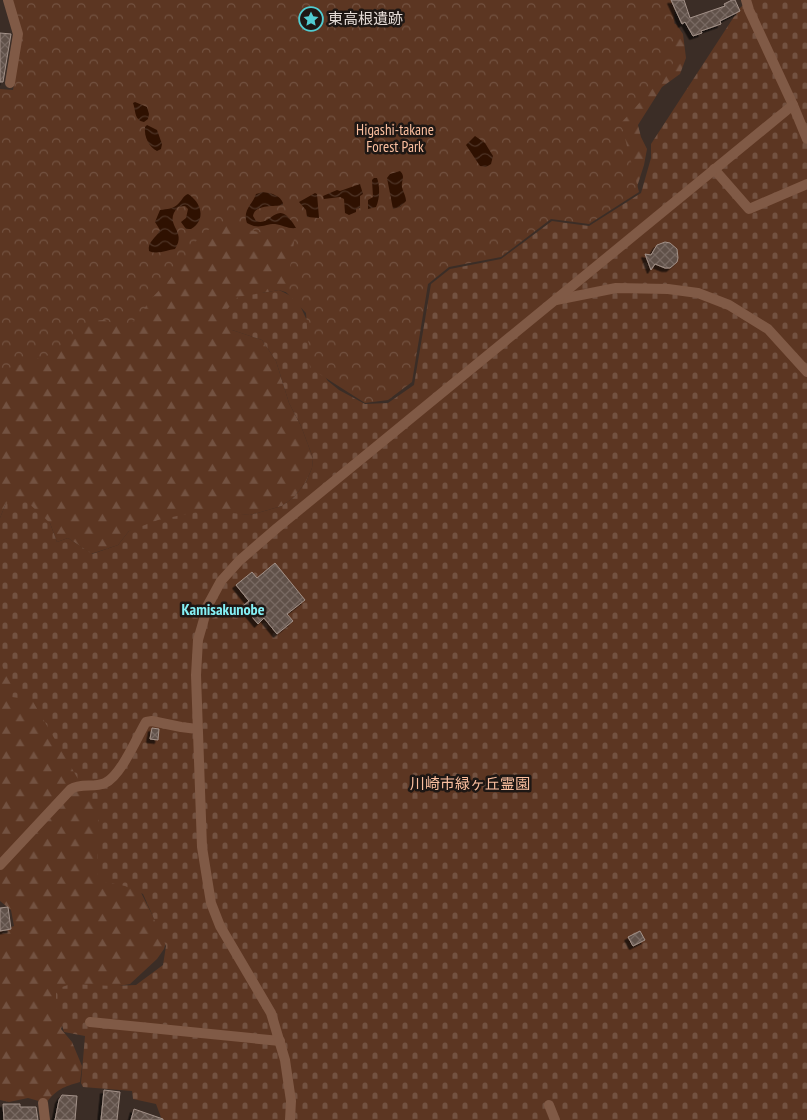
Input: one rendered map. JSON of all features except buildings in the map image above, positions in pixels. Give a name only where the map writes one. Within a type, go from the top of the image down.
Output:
[{"type":"street","points":[[8,0],[18,34],[10,83]]},
{"type":"street","points":[[746,0],[807,139]]},
{"type":"street","points":[[0,13],[12,14]]},
{"type":"street","points":[[290,1120],[291,1101],[286,1060],[271,1013],[220,926],[211,903],[202,847],[196,675],[198,640],[208,605],[221,581],[239,561],[276,528],[793,105]]},
{"type":"street","points":[[714,169],[750,210],[807,184]]},
{"type":"street","points":[[555,301],[616,288],[668,289],[698,293],[729,305],[768,329],[807,372]]},
{"type":"street","points":[[0,865],[71,789],[76,786],[105,783],[110,779],[127,760],[146,722],[152,720],[197,729]]},
{"type":"street","points":[[90,1022],[280,1041]]},
{"type":"street","points":[[43,1103],[45,1120]]},
{"type":"street","points":[[549,1105],[555,1120]]},
{"type":"green space","name":"Higashi-takane Forest Park","points":[[11,0],[675,0],[673,66],[621,123],[639,192],[589,224],[551,219],[501,257],[449,267],[428,284],[412,382],[388,400],[365,403],[310,368],[306,313],[286,292],[295,236],[273,235],[249,230],[230,223],[215,224],[197,240],[170,279],[149,301],[140,316],[132,322],[119,325],[104,320],[90,321],[49,355],[0,371],[0,89],[13,90],[22,33]]},
{"type":"green space","name":"川崎市緑ヶ丘霊園","points":[[748,0],[807,0],[807,1120],[162,1120],[156,1104],[133,1099],[132,1091],[83,1087],[81,1083],[85,1036],[64,1032],[56,1006],[56,989],[71,984],[136,985],[163,965],[166,946],[143,894],[125,886],[100,881],[97,872],[99,815],[32,700],[12,697],[13,688],[0,662],[0,518],[6,503],[24,499],[50,523],[57,542],[68,538],[92,554],[118,545],[129,531],[158,520],[206,510],[250,515],[282,506],[294,497],[306,482],[312,468],[313,458],[301,426],[289,403],[276,361],[262,340],[232,330],[223,314],[238,297],[279,290],[297,299],[310,327],[316,364],[328,381],[339,390],[365,404],[388,403],[414,385],[431,284],[450,269],[501,259],[552,221],[589,226],[641,193],[651,158],[651,144],[739,9]]},
{"type":"green space","points":[[667,19],[677,25],[683,34],[686,58],[680,74],[662,87],[638,125],[647,149],[636,190],[563,212],[445,267],[313,322],[298,296],[279,290],[262,293],[232,330],[262,340],[276,361],[289,403],[301,426],[313,458],[312,468],[306,482],[294,497],[282,506],[250,515],[237,514],[129,531],[118,545],[91,554],[68,538],[57,542],[50,523],[6,503],[0,518],[0,363],[209,219]]},
{"type":"green space","points":[[0,646],[38,689],[166,942],[164,949],[157,959],[130,984],[119,986],[63,1023],[61,1029],[72,1042],[82,1066],[80,1082],[61,1089],[46,1103],[28,1098],[9,1102],[0,1100],[0,931],[14,926],[11,910],[0,901]]},
{"type":"water","points":[[135,102],[147,107],[148,119],[144,122],[137,117],[133,103]]},
{"type":"water","points":[[147,125],[157,130],[162,144],[161,149],[157,151],[149,144],[146,138],[145,127]]},
{"type":"water","points":[[475,136],[485,143],[493,156],[491,164],[486,167],[480,166],[466,145]]},
{"type":"water","points":[[400,171],[403,175],[402,187],[406,201],[400,207],[393,209],[387,178],[390,174]]},
{"type":"water","points":[[377,178],[379,184],[378,200],[376,207],[368,209],[368,200],[373,197],[372,180]]},
{"type":"water","points":[[360,184],[363,194],[360,196],[360,208],[349,215],[345,213],[344,199],[340,197],[324,199],[323,196],[337,190],[340,191]]},
{"type":"water","points":[[263,192],[277,196],[282,200],[283,205],[257,210],[253,216],[256,221],[262,222],[279,213],[284,214],[296,228],[275,224],[255,226],[247,223],[246,214],[248,207],[256,194]]},
{"type":"water","points":[[315,193],[317,194],[319,218],[307,217],[306,210],[299,202]]},
{"type":"water","points":[[188,194],[193,197],[199,206],[201,216],[199,221],[191,229],[186,229],[181,222],[186,218],[188,209],[185,206],[178,207],[173,218],[173,223],[179,237],[175,249],[159,252],[149,251],[151,243],[160,230],[155,222],[160,210],[175,206]]},
{"type":"place","name":"東高根遺跡","points":[[311,19]]},
{"type":"district","name":"Kamisakunobe","points":[[223,609]]}]
